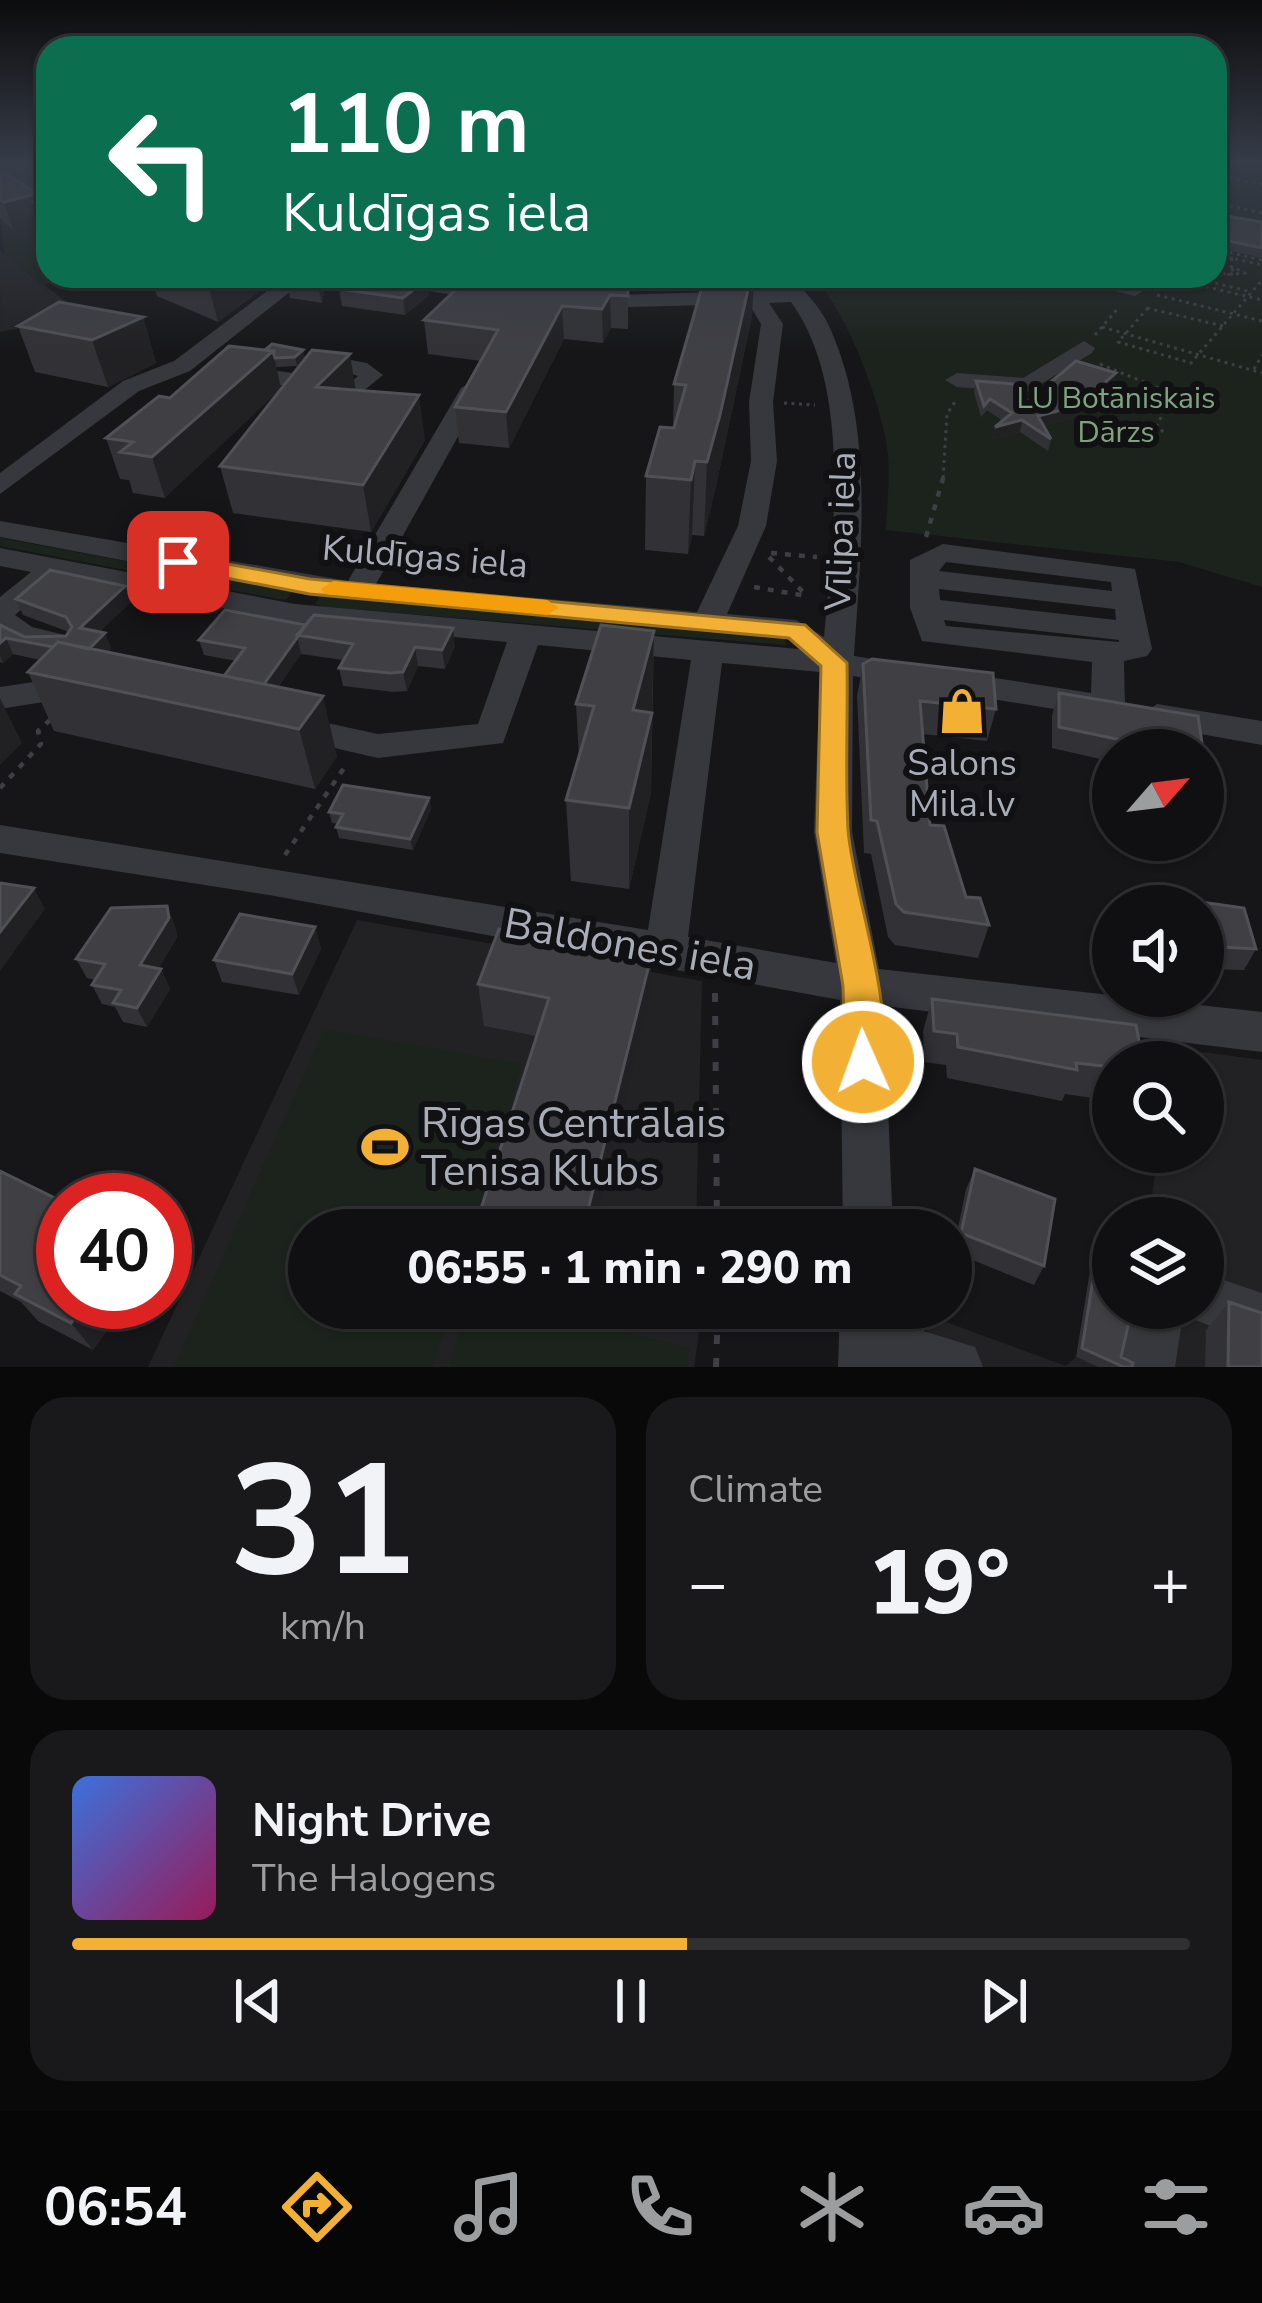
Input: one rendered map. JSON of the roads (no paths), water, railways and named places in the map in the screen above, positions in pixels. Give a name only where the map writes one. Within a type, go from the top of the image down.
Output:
[{"type":"street","points":[[0,486],[131,386],[182,366],[283,288]]},
{"type":"street","points":[[452,288],[526,298]]},
{"type":"street","points":[[560,302],[756,298],[785,288]]},
{"type":"street","name":"Vīlipa iela","points":[[792,288],[815,318],[847,449],[834,663],[833,832],[860,986],[867,1209]]},
{"type":"street","points":[[1104,288],[1136,298]]},
{"type":"street","points":[[664,954],[708,636],[752,526],[764,461],[761,402],[772,324],[756,298]]},
{"type":"street","points":[[967,382],[1040,381],[1084,348]]},
{"type":"street","points":[[182,366],[290,380]]},
{"type":"street","points":[[357,591],[473,388]]},
{"type":"street","name":"Kuldīgas iela","points":[[0,530],[303,600],[357,591],[708,636],[834,663],[1262,734]]},
{"type":"street","points":[[943,553],[1125,575],[1136,649],[1108,654],[933,634],[924,593],[924,560],[943,553]]},
{"type":"street","name":"Kuldīgas iela","points":[[0,557],[526,634],[708,636]]},
{"type":"street","points":[[53,567],[0,615],[22,635],[58,643]]},
{"type":"street","points":[[924,593],[1131,617]]},
{"type":"street","points":[[248,718],[378,746],[491,735],[526,634]]},
{"type":"street","points":[[1108,654],[1108,707]]},
{"type":"street","points":[[0,698],[98,687]]},
{"type":"street","name":"Baldones iela","points":[[0,839],[268,880],[860,986],[1262,1033]]},
{"type":"street","points":[[1224,1307],[1262,1320]]},
{"type":"street","points":[[1147,1367],[1153,1329]]},
{"type":"street","points":[[867,1339],[955,1367]]},
{"type":"place","name":"Salons Mila.lv","points":[[962,711]]},
{"type":"place","name":"Rīgas Centrālais Tenisa Klubs","points":[[385,1147]]},
{"type":"park label","name":"LU Botāniskais Dārzs","points":[[1116,415]]}]
